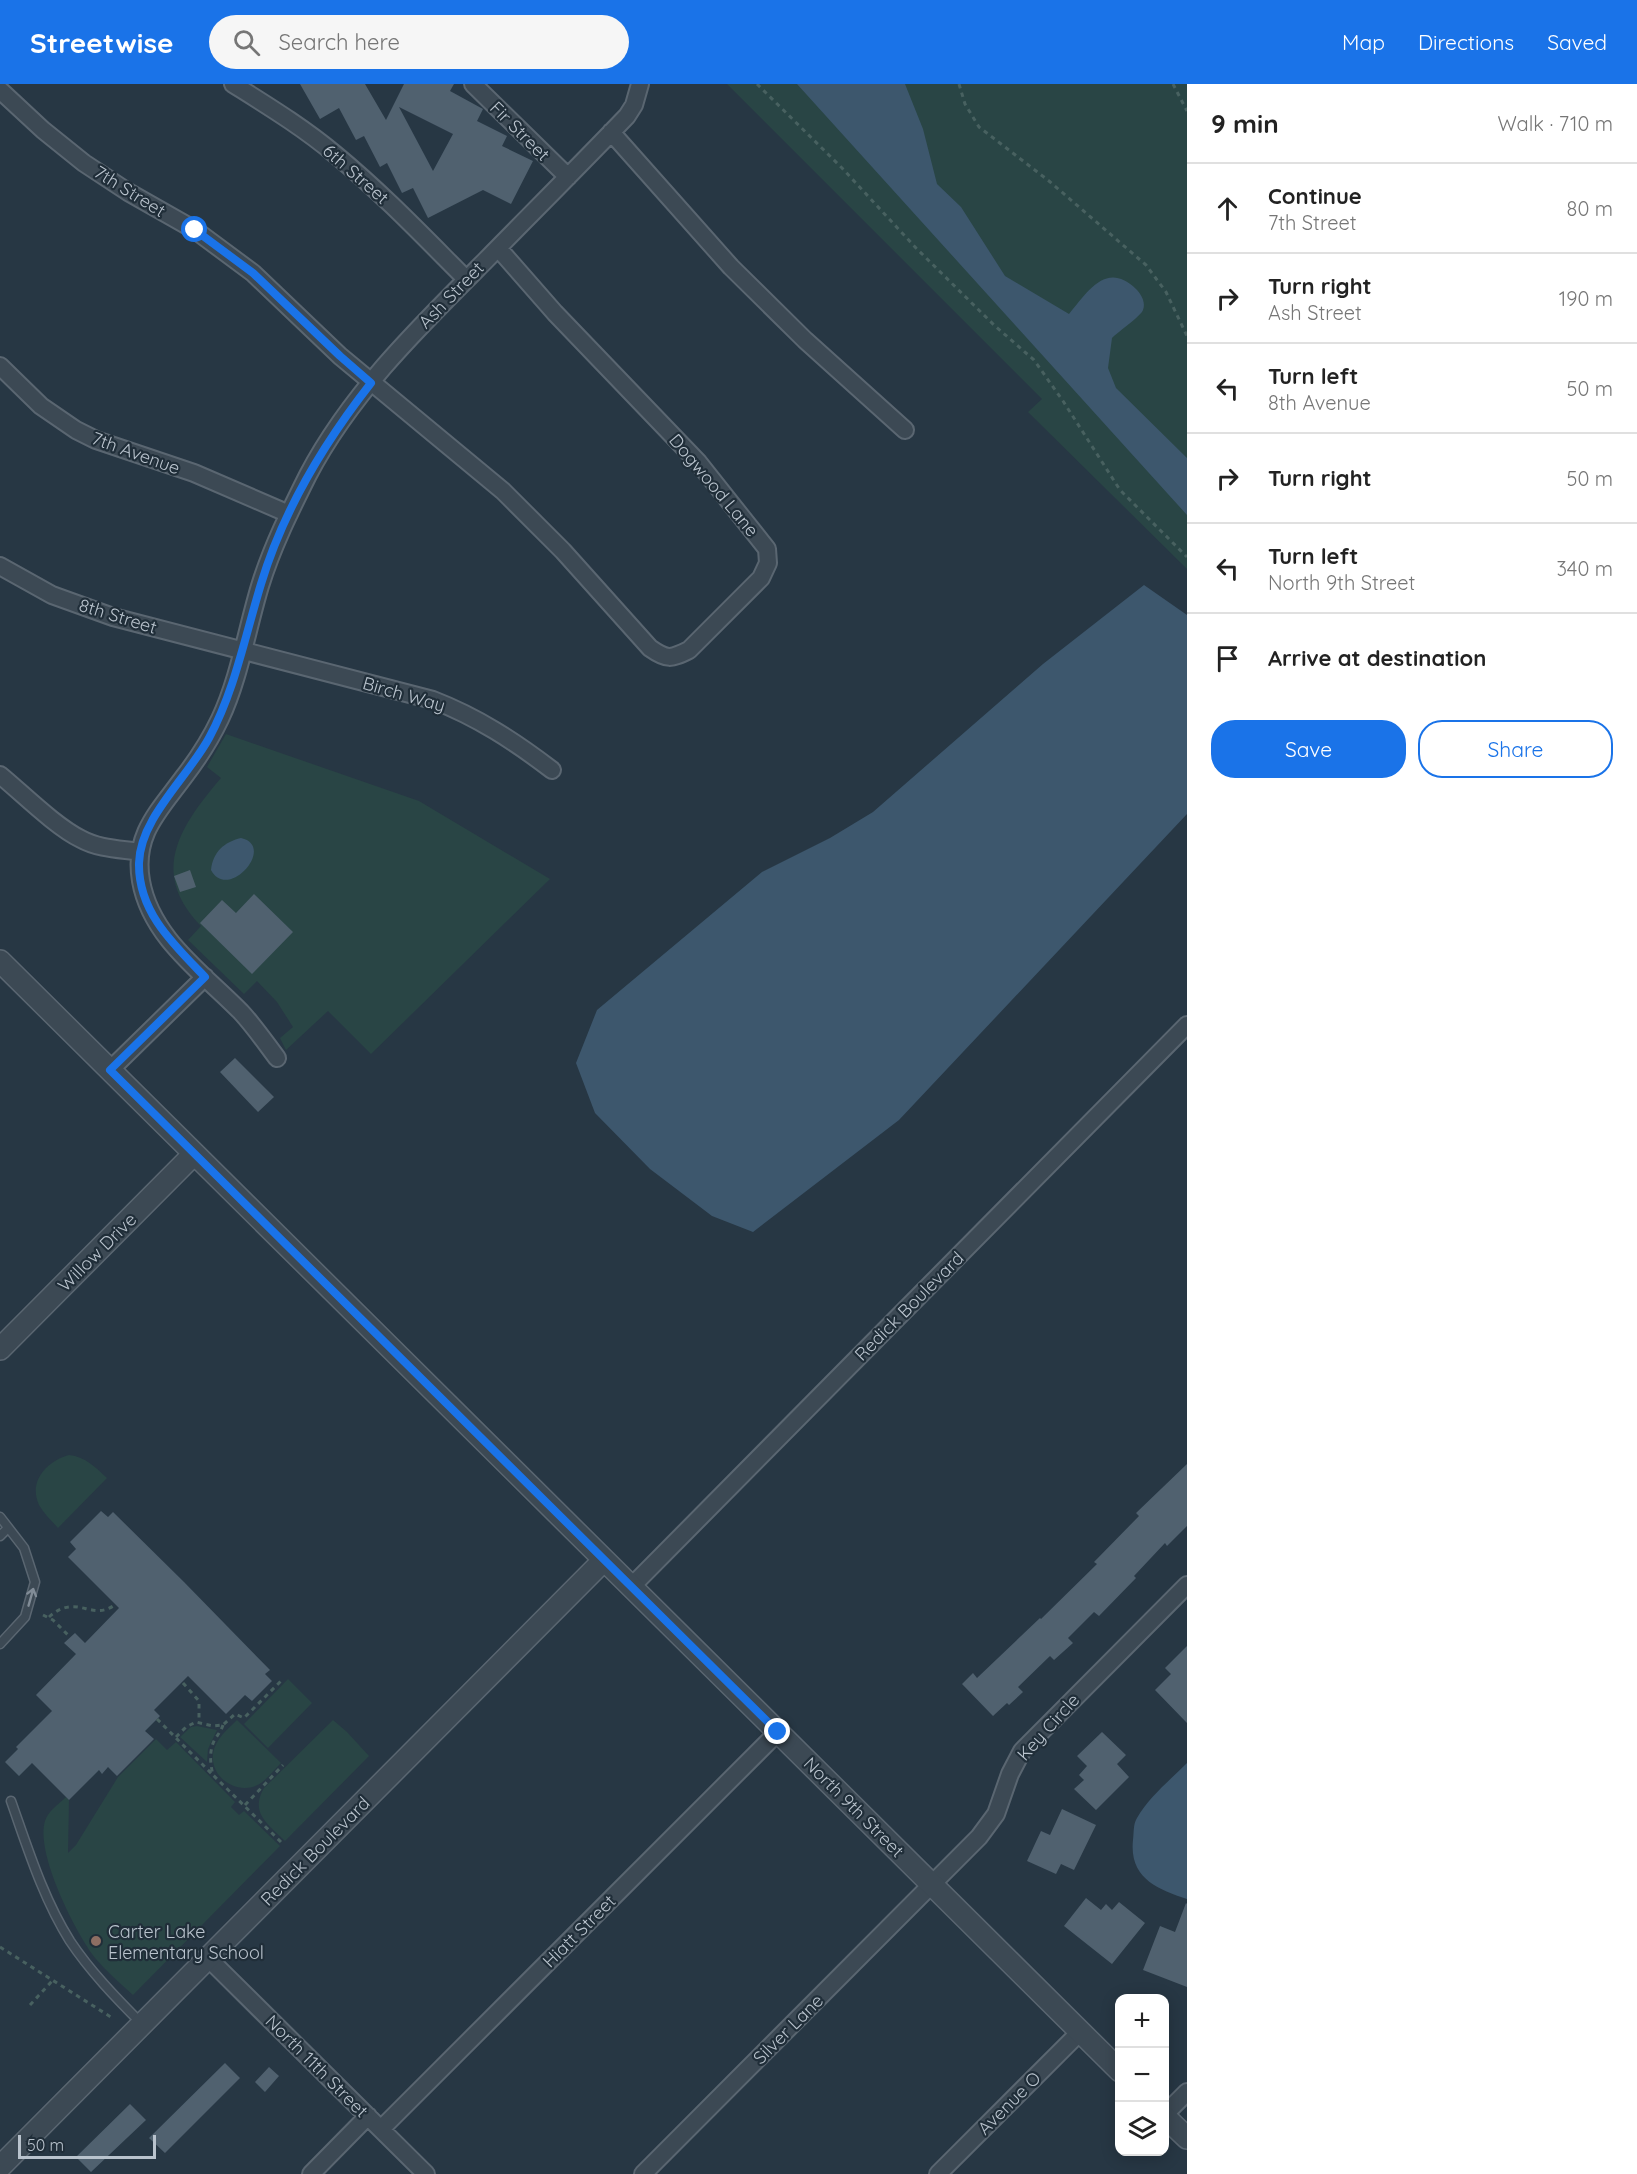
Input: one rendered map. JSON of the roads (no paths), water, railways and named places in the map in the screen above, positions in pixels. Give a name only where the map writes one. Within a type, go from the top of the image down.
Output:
[{"type":"street","name":"6th Street","points":[[233,84],[296,124],[335,154],[375,188],[466,279]]},
{"type":"street","name":"Fir Street","points":[[472,84],[568,177]]},
{"type":"street","name":"Ash Street","points":[[140,852],[154,816],[200,756],[220,718],[230,694],[261,582],[277,537],[310,472],[339,425],[397,351],[627,117],[634,105],[640,84]]},
{"type":"street","name":"7th Street","points":[[0,90],[43,130],[84,163],[128,192],[195,230],[253,273],[371,383]]},
{"type":"street","points":[[611,132],[731,267],[805,340],[906,430]]},
{"type":"street","name":"Dogwood Lane","points":[[371,383],[503,491],[563,551],[650,648],[662,657],[674,658],[689,650],[761,578],[768,563],[767,549],[746,520],[698,462],[555,313],[498,248]]},
{"type":"street","name":"7th Avenue","points":[[0,366],[40,406],[76,430],[96,440],[194,473],[289,514]]},
{"type":"street","name":"8th Street","points":[[0,566],[43,590],[82,607],[242,650]]},
{"type":"street","name":"Birch Way","points":[[242,650],[433,700],[459,710],[498,731],[552,770]]},
{"type":"street","points":[[0,775],[80,839],[109,848],[140,852],[142,885],[148,906],[157,923],[168,939],[243,1014],[277,1058]]},
{"type":"street","name":"North 9th Street","points":[[0,961],[1115,2067]]},
{"type":"street","points":[[110,1070],[205,977]]},
{"type":"street","name":"Redick Boulevard","points":[[632,1587],[1187,1025]]},
{"type":"street","name":"Willow Drive","points":[[0,1349],[194,1154]]},
{"type":"street","name":"Redick Boulevard","points":[[0,2167],[604,1560]]},
{"type":"street","name":"Key Circle","points":[[932,1885],[988,1826],[1002,1800],[1015,1762],[1026,1746],[1187,1585]]},
{"type":"street","name":"Hiatt Street","points":[[381,2129],[778,1732]]},
{"type":"street","name":"Silver Lane","points":[[643,2174],[932,1885]]},
{"type":"street","name":"North 11th Street","points":[[208,1958],[426,2174]]},
{"type":"street","name":"Avenue O","points":[[938,2174],[1080,2032]]},
{"type":"street","points":[[1169,2110],[1187,2092]]},
{"type":"street","points":[[311,2174],[368,2116]]},
{"type":"street","points":[[1169,2120],[1187,2138]]},
{"type":"lane","points":[[0,1517],[24,1548],[35,1582],[26,1617],[0,1644]]},
{"type":"lane","points":[[0,1536],[8,1528]]},
{"type":"lane","points":[[11,1802],[39,1878],[70,1941],[110,1992],[142,2024]]},
{"type":"water","points":[[797,84],[905,84],[923,129],[937,184],[961,207],[1005,276],[1069,314],[1090,289],[1106,279],[1115,278],[1125,281],[1138,291],[1143,301],[1143,310],[1112,338],[1108,368],[1116,388],[1187,458],[1187,515]]},
{"type":"water","points":[[1144,585],[1187,615],[1187,814],[899,1120],[753,1232],[712,1216],[650,1169],[595,1113],[576,1063],[597,1010],[762,872],[830,838],[873,812],[1043,664]]},
{"type":"water","points":[[241,838],[251,843],[254,851],[252,860],[237,876],[228,880],[219,878],[211,870],[214,858],[229,842]]},
{"type":"water","points":[[1187,1763],[1187,1899],[1165,1891],[1147,1880],[1140,1873],[1133,1853],[1137,1818],[1154,1796]]},
{"type":"place","name":"Carter Lake Elementary School","points":[[96,1941]]}]
